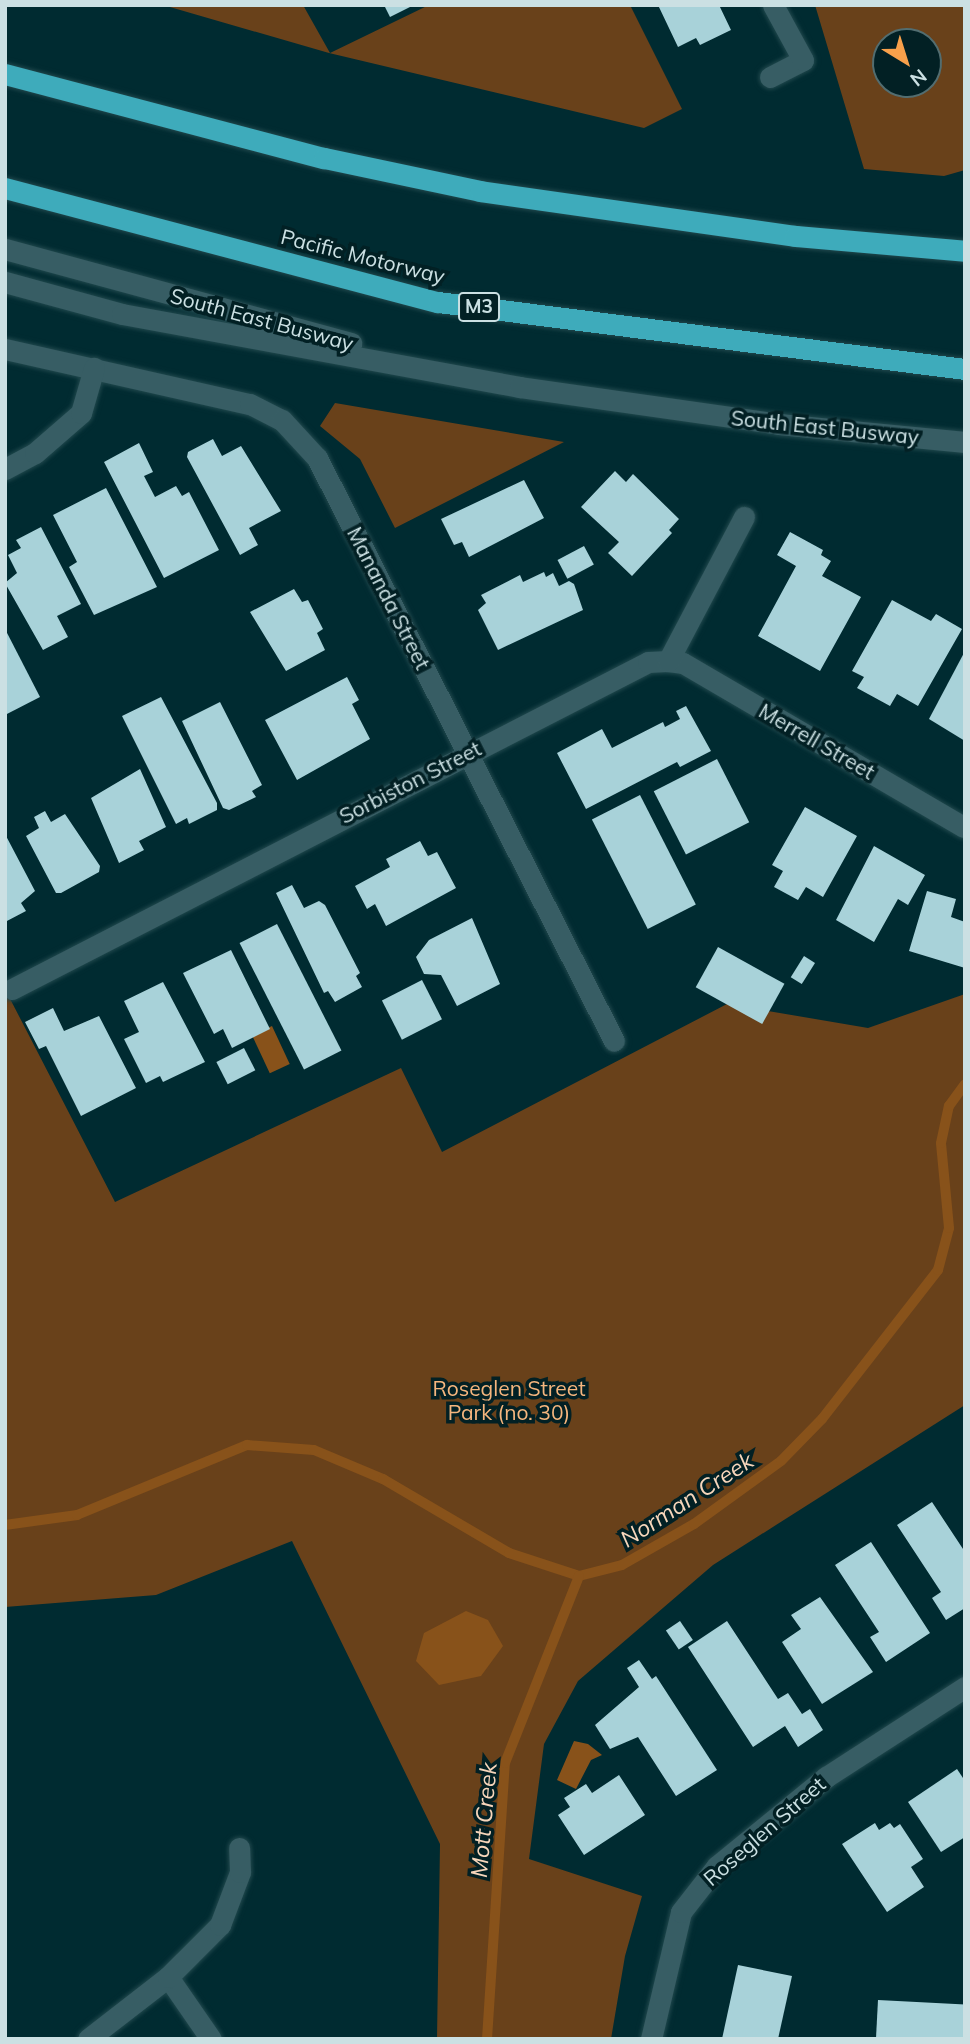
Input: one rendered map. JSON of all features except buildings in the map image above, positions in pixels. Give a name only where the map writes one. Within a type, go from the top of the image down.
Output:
[{"type":"highway","points":[[5,74],[311,155],[480,191],[716,226],[965,251]]},
{"type":"highway","name":"Pacific Motorway","points":[[5,188],[438,302],[965,369]]},
{"type":"street","points":[[769,78],[803,60],[773,5]]},
{"type":"street","name":"South East Busway","points":[[5,249],[520,387]]},
{"type":"street","name":"South East Busway","points":[[5,282],[122,314],[520,387],[779,424],[965,442]]},
{"type":"street","name":"Mananda Street","points":[[5,349],[250,404],[282,420],[317,458],[614,1041]]},
{"type":"street","points":[[5,469],[35,453],[82,413],[94,368]]},
{"type":"street","points":[[668,661],[744,517]]},
{"type":"street","name":"Sorbiston Street","points":[[12,989],[468,752],[648,662],[668,661]]},
{"type":"street","name":"Merrell Street","points":[[668,661],[683,663],[964,827]]},
{"type":"street","name":"Roseglen Street","points":[[652,2039],[681,1912],[717,1866],[826,1777],[965,1686]]},
{"type":"street","points":[[88,2039],[168,1977],[220,1925],[240,1872],[239,1848]]},
{"type":"street","points":[[168,1977],[211,2039]]},
{"type":"green space","points":[[163,5],[303,5],[330,53],[429,5],[630,5],[682,109],[644,128],[329,53]]},
{"type":"green space","points":[[815,5],[965,5],[965,170],[944,176],[864,169]]},
{"type":"green space","points":[[335,403],[564,442],[395,528],[360,459],[320,426]]},
{"type":"green space","name":"Roseglen Street Park (no. 30)","points":[[5,989],[115,1202],[401,1068],[442,1152],[727,1004],[868,1028],[965,994],[965,1405],[713,1565],[578,1681],[544,1744],[529,1859],[642,1896],[625,1956],[611,2039],[437,2039],[440,1844],[292,1541],[156,1595],[5,1607]]},
{"type":"shaded area","points":[[272,1026],[290,1064],[270,1073],[252,1035]]},
{"type":"shaded area","points":[[466,1611],[488,1620],[503,1646],[481,1676],[439,1685],[416,1661],[424,1633]]},
{"type":"shaded area","points":[[574,1741],[588,1744],[602,1755],[591,1760],[576,1789],[557,1780]]},
{"type":"waterway","name":"Norman Creek","points":[[5,1525],[77,1515],[247,1445],[314,1450],[383,1479],[509,1553],[579,1576],[622,1565],[694,1524],[781,1461],[822,1419],[938,1270],[949,1228],[941,1143],[949,1106],[965,1084]]},
{"type":"waterway","name":"Mott Creek","points":[[487,2039],[505,1763],[579,1576]]}]
